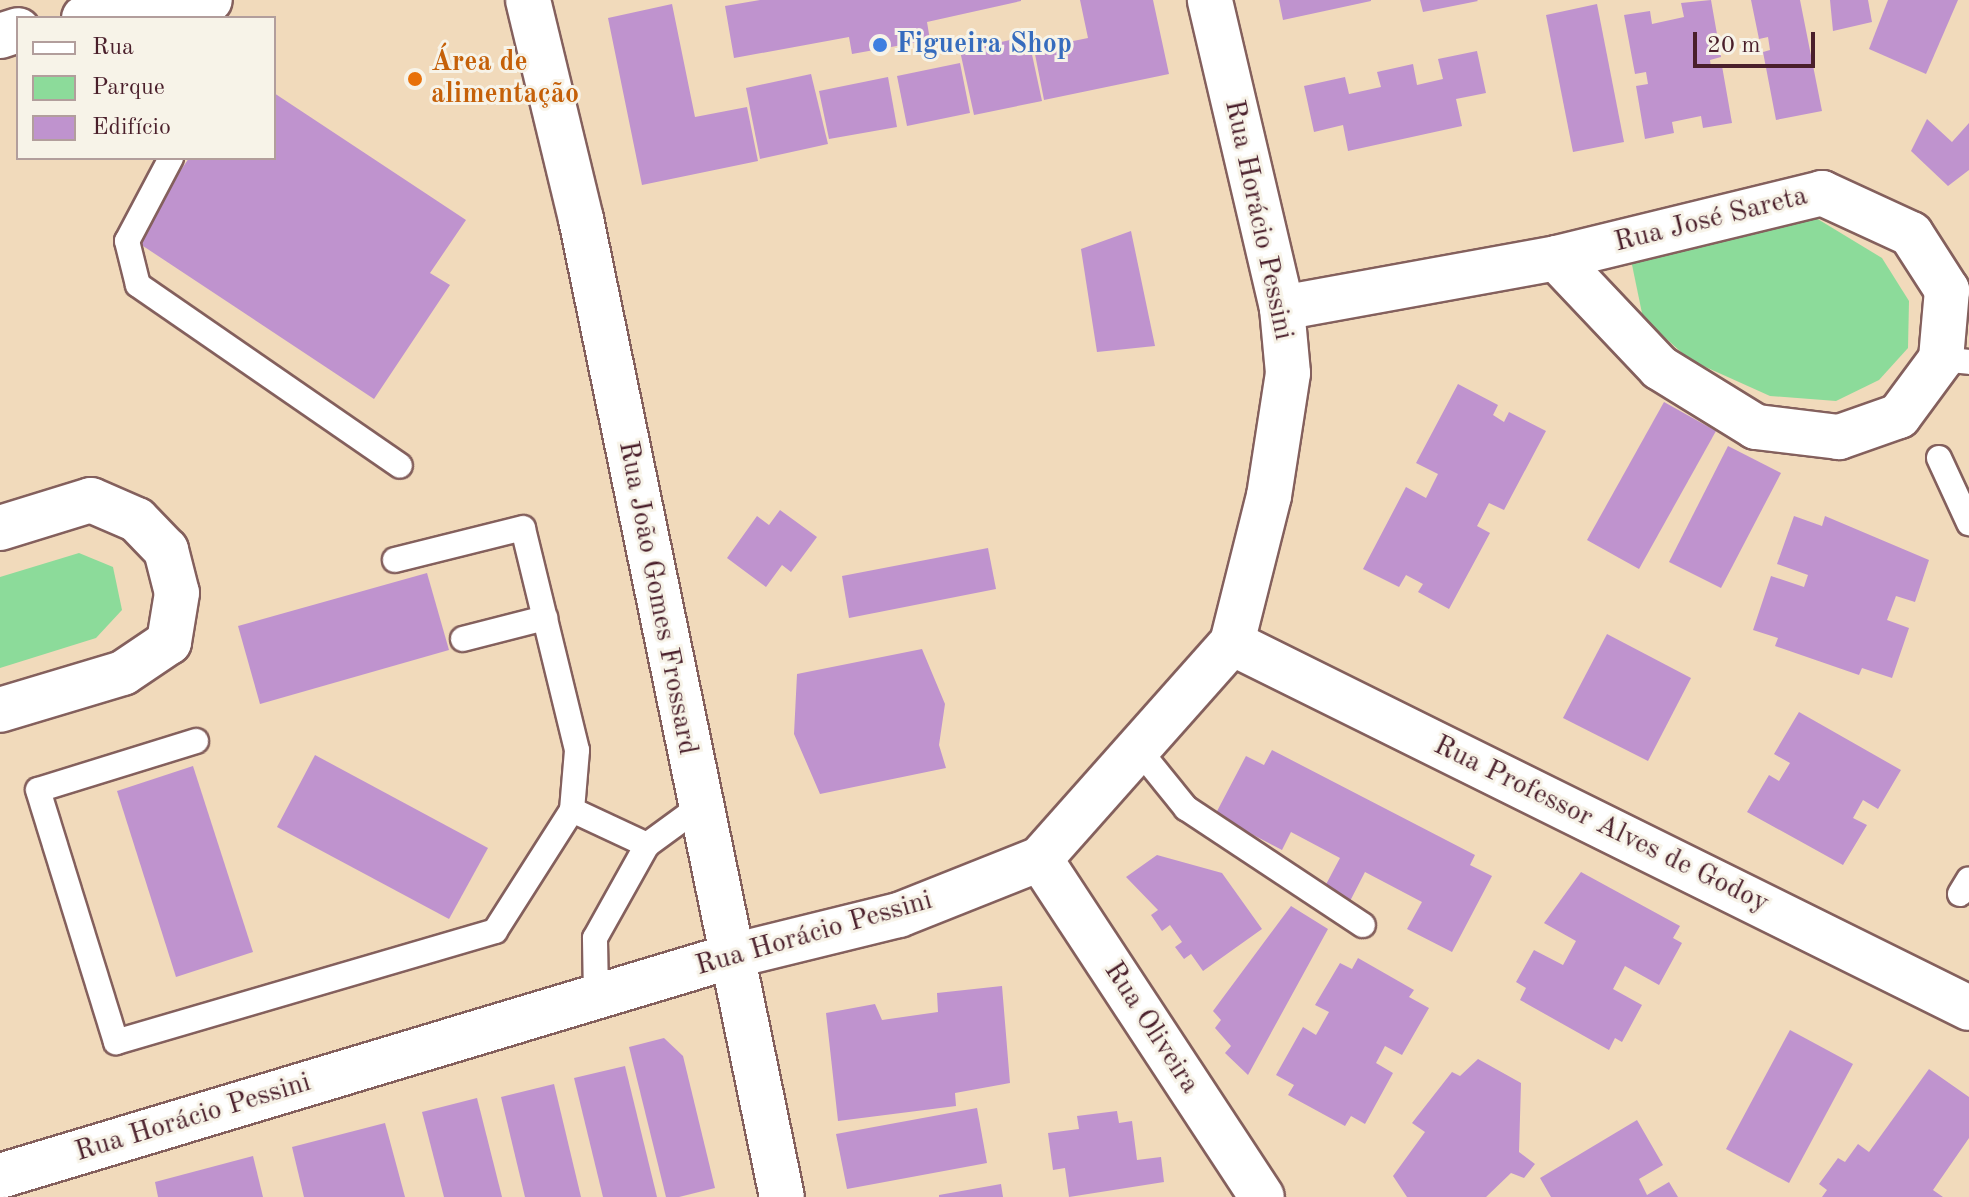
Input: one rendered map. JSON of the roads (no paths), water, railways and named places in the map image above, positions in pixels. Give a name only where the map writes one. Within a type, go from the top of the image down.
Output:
[{"type":"street","points":[[114,16],[158,13],[210,0]]},
{"type":"street","name":"Rua João Gomes Frossard","points":[[528,0],[581,219],[699,807],[782,1197]]},
{"type":"street","name":"Rua Horácio Pessini","points":[[0,1176],[732,956],[899,915],[1040,859],[1232,643],[1276,450],[1288,373],[1282,308],[1210,0]]},
{"type":"street","name":"Rua José Sareta","points":[[1282,308],[1556,258],[1822,193],[1911,234],[1947,290],[1955,360],[1899,416],[1839,437],[1756,427],[1660,368],[1556,258]]},
{"type":"street","points":[[0,528],[91,500],[137,520],[166,550],[177,593],[169,642],[123,673],[0,710]]},
{"type":"street","name":"Rua Professor Alves de Godoy","points":[[1232,643],[1969,1008]]},
{"type":"street","name":"Rua Oliveira","points":[[1040,859],[1262,1197]]},
{"type":"lane","points":[[170,160],[127,241],[138,285],[400,466]]},
{"type":"lane","points":[[1939,458],[1969,523]]},
{"type":"lane","points":[[196,741],[38,790],[116,1042],[495,931],[572,810],[577,750],[523,528],[395,560]]},
{"type":"lane","points":[[463,639],[545,618]]},
{"type":"lane","points":[[1139,750],[1186,808],[1363,925]]},
{"type":"lane","points":[[596,997],[595,938],[647,845],[699,807]]},
{"type":"lane","points":[[572,810],[647,845]]},
{"type":"place","name":"Figueira Shop","points":[[880,45]]},
{"type":"place","name":"Área de alimentação","points":[[415,79]]}]
